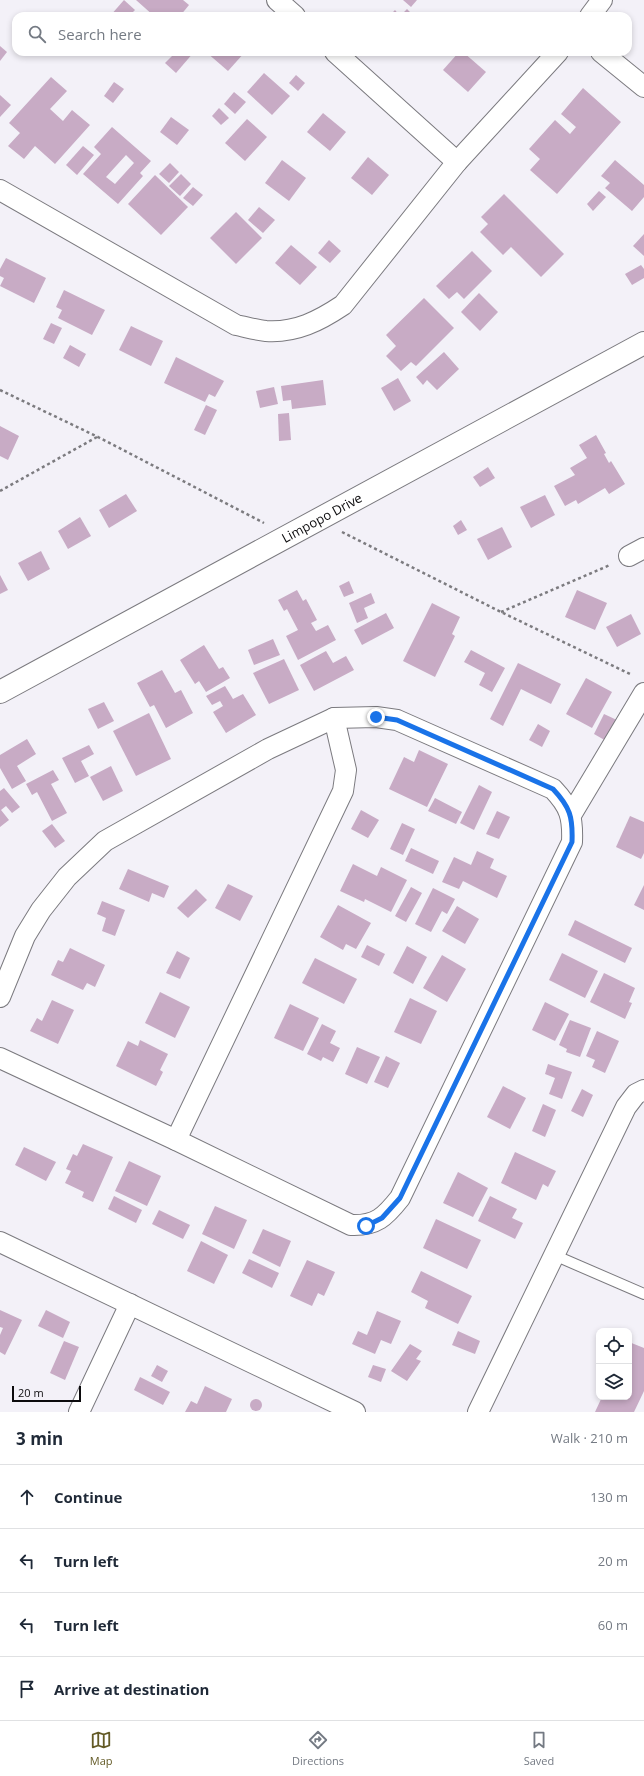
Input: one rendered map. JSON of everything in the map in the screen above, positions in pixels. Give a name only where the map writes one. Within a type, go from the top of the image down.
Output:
[{"type":"street","points":[[278,0],[291,12]]},
{"type":"street","points":[[593,12],[602,0]]},
{"type":"street","points":[[339,56],[458,162]]},
{"type":"street","points":[[0,190],[236,325],[266,331],[298,329],[322,319],[343,305],[458,162],[554,56]]},
{"type":"street","points":[[606,56],[644,86]]},
{"type":"street","name":"Limpopo Drive","points":[[0,692],[644,343]]},
{"type":"street","points":[[571,815],[640,686]]},
{"type":"street","points":[[0,997],[25,936],[41,910],[67,877],[105,841],[268,749],[334,718],[376,717],[397,720],[553,789],[565,802],[571,815],[572,842],[400,1198],[382,1218],[366,1226],[351,1225],[176,1140],[0,1058]]},
{"type":"street","points":[[176,1140],[344,791],[346,770],[334,718]]},
{"type":"street","points":[[478,1412],[626,1107],[636,1094],[644,1090]]},
{"type":"street","points":[[0,1242],[355,1412]]},
{"type":"street","points":[[79,1412],[130,1304]]},
{"type":"lane","points":[[554,1255],[644,1294]]},
{"type":"path","points":[[0,390],[98,437],[289,536]]},
{"type":"path","points":[[0,491],[98,437]]},
{"type":"path","points":[[319,520],[501,612],[640,686]]},
{"type":"path","points":[[501,612],[637,552]]},
{"type":"building","points":[[124,0],[135,10],[133,12],[114,12]]},
{"type":"building","points":[[136,0],[183,0],[189,5],[183,12],[150,12]]},
{"type":"building","points":[[403,0],[417,0],[411,7]]},
{"type":"building","points":[[0,46],[7,52],[0,61]]},
{"type":"building","points":[[172,56],[191,56],[176,73],[165,63]]},
{"type":"building","points":[[211,56],[241,56],[228,71]]},
{"type":"building","points":[[455,56],[468,56],[486,72],[468,92],[443,70]]},
{"type":"building","points":[[264,73],[290,96],[272,115],[247,92]]},
{"type":"building","points":[[296,75],[305,83],[298,91],[289,83]]},
{"type":"building","points":[[51,77],[67,91],[50,109],[63,121],[72,110],[90,125],[55,164],[35,146],[24,159],[8,146],[20,133],[9,123]]},
{"type":"building","points":[[114,82],[124,89],[113,103],[104,96]]},
{"type":"building","points":[[583,88],[621,122],[557,194],[530,170],[540,159],[529,149],[555,120],[570,134],[576,127],[561,114]]},
{"type":"building","points":[[234,92],[246,102],[235,114],[224,104]]},
{"type":"building","points":[[0,95],[11,105],[0,117]]},
{"type":"building","points":[[219,108],[229,118],[221,125],[212,116]]},
{"type":"building","points":[[323,113],[346,132],[330,151],[307,132]]},
{"type":"building","points":[[171,117],[189,130],[177,145],[160,132]]},
{"type":"building","points":[[247,119],[267,137],[245,161],[225,143]]},
{"type":"building","points":[[112,127],[151,161],[140,173],[143,176],[118,204],[83,174],[101,154],[94,147]],"holes":[[[126,155],[134,163],[115,184],[106,177]]]},
{"type":"building","points":[[83,146],[94,155],[77,175],[66,165]]},
{"type":"building","points":[[368,157],[389,175],[372,195],[351,178]]},
{"type":"building","points":[[282,160],[306,178],[289,201],[265,183]]},
{"type":"building","points":[[615,160],[644,185],[644,197],[632,211],[605,188],[610,183],[601,176]]},
{"type":"building","points":[[170,163],[179,172],[169,183],[159,174]]},
{"type":"building","points":[[181,174],[191,184],[180,196],[169,186]]},
{"type":"building","points":[[155,175],[188,207],[161,235],[128,204]]},
{"type":"building","points":[[193,187],[203,195],[193,206],[183,198]]},
{"type":"building","points":[[599,191],[606,197],[593,211],[587,204]]},
{"type":"building","points":[[504,194],[564,254],[541,277],[511,247],[503,255],[480,232],[488,224],[481,217]]},
{"type":"building","points":[[259,207],[275,220],[263,233],[248,220]]},
{"type":"building","points":[[236,212],[262,238],[236,264],[210,238]]},
{"type":"building","points":[[644,234],[644,256],[633,246]]},
{"type":"building","points":[[329,240],[341,251],[330,263],[318,253]]},
{"type":"building","points":[[291,245],[317,267],[300,285],[275,263]]},
{"type":"building","points":[[472,251],[492,271],[464,299],[457,292],[449,299],[436,286]]},
{"type":"building","points":[[6,258],[46,278],[34,303],[0,286],[4,278],[0,276],[0,269]]},
{"type":"building","points":[[641,265],[644,269],[644,278],[632,285],[625,274]]},
{"type":"building","points":[[64,290],[105,310],[92,335],[58,318],[62,310],[56,307]]},
{"type":"building","points":[[479,293],[498,312],[480,331],[461,312]]},
{"type":"building","points":[[424,298],[454,328],[416,366],[411,362],[401,371],[386,356],[396,346],[386,335]]},
{"type":"building","points":[[51,323],[62,328],[54,344],[43,339]]},
{"type":"building","points":[[131,326],[163,341],[151,366],[119,350]]},
{"type":"building","points":[[70,345],[86,354],[79,367],[63,358]]},
{"type":"building","points":[[444,352],[459,369],[437,390],[427,380],[423,385],[416,377]]},
{"type":"building","points":[[176,357],[224,381],[215,397],[209,394],[205,402],[164,383]]},
{"type":"building","points":[[398,378],[411,401],[394,411],[381,388]]},
{"type":"building","points":[[323,380],[326,405],[292,409],[291,400],[283,401],[281,386]]},
{"type":"building","points":[[274,387],[278,404],[260,408],[256,391]]},
{"type":"building","points":[[206,405],[217,410],[205,435],[194,430]]},
{"type":"building","points":[[289,413],[291,440],[279,441],[278,414]]},
{"type":"building","points":[[0,426],[19,436],[8,460],[0,456]]},
{"type":"building","points":[[596,435],[606,453],[604,454],[609,463],[611,461],[625,484],[609,494],[605,488],[578,504],[576,500],[565,506],[554,486],[575,475],[570,468],[587,458],[579,445]]},
{"type":"building","points":[[488,467],[495,478],[480,487],[473,477]]},
{"type":"building","points":[[126,494],[137,511],[109,528],[99,510]]},
{"type":"building","points":[[545,495],[555,515],[531,528],[520,507]]},
{"type":"building","points":[[80,517],[91,536],[68,549],[58,531]]},
{"type":"building","points":[[461,520],[467,530],[458,535],[453,526]]},
{"type":"building","points":[[502,527],[512,547],[488,560],[477,539]]},
{"type":"building","points":[[41,551],[50,569],[28,581],[18,563]]},
{"type":"building","points":[[0,575],[8,590],[0,594]]},
{"type":"building","points":[[349,581],[354,593],[344,597],[339,586]]},
{"type":"building","points":[[297,590],[303,601],[306,599],[317,620],[311,623],[316,631],[328,625],[336,640],[298,660],[286,636],[298,630],[287,609],[284,611],[278,600]]},
{"type":"building","points":[[577,590],[607,603],[595,630],[565,617]]},
{"type":"building","points":[[371,593],[375,603],[364,608],[368,618],[357,623],[349,603]]},
{"type":"building","points":[[432,603],[460,617],[452,634],[455,636],[435,677],[403,661]]},
{"type":"building","points":[[386,613],[394,628],[362,645],[354,630]]},
{"type":"building","points":[[631,614],[641,634],[617,647],[606,627]]},
{"type":"building","points":[[273,639],[280,655],[254,665],[248,650]]},
{"type":"building","points":[[204,645],[219,669],[223,667],[230,678],[206,692],[199,681],[195,684],[180,660]]},
{"type":"building","points":[[471,650],[505,668],[492,692],[479,685],[485,673],[464,662]]},
{"type":"building","points":[[326,651],[333,663],[346,656],[354,670],[314,691],[300,665]]},
{"type":"building","points":[[284,659],[299,690],[269,704],[253,673]]},
{"type":"building","points":[[518,663],[561,684],[551,704],[521,689],[503,726],[490,719]]},
{"type":"building","points":[[162,670],[175,693],[181,690],[193,713],[166,728],[154,705],[150,707],[137,683]]},
{"type":"building","points":[[586,678],[612,692],[592,728],[566,714]]},
{"type":"building","points":[[225,686],[233,699],[243,694],[256,715],[226,733],[213,712],[223,706],[220,701],[212,705],[206,696]]},
{"type":"building","points":[[104,702],[114,721],[98,729],[88,709]]},
{"type":"building","points":[[149,713],[171,759],[136,776],[113,731]]},
{"type":"building","points":[[604,714],[619,721],[608,742],[594,734]]},
{"type":"building","points":[[538,724],[550,731],[542,747],[529,740]]},
{"type":"building","points":[[27,739],[36,754],[17,766],[26,781],[12,789],[0,768],[0,755]]},
{"type":"building","points":[[89,745],[94,754],[81,761],[89,776],[75,783],[62,758]]},
{"type":"building","points":[[419,750],[448,764],[427,807],[389,789],[404,757],[414,762]]},
{"type":"building","points":[[111,766],[123,791],[103,801],[90,777]]},
{"type":"building","points":[[53,770],[59,780],[51,784],[67,813],[52,821],[37,792],[32,795],[26,784]]},
{"type":"building","points":[[479,785],[492,792],[474,830],[460,823]]},
{"type":"building","points":[[4,788],[20,807],[12,813],[6,806],[1,810],[9,820],[0,827],[0,791]]},
{"type":"building","points":[[435,798],[462,812],[456,824],[428,811]]},
{"type":"building","points":[[361,810],[379,820],[368,838],[351,829]]},
{"type":"building","points":[[497,811],[510,817],[499,839],[486,834]]},
{"type":"building","points":[[630,816],[644,822],[644,853],[641,859],[616,847]]},
{"type":"building","points":[[402,823],[415,829],[403,855],[390,849]]},
{"type":"building","points":[[52,824],[65,841],[55,848],[42,831]]},
{"type":"building","points":[[411,848],[439,861],[433,874],[405,861]]},
{"type":"building","points":[[477,851],[494,859],[490,868],[507,876],[497,898],[463,881],[459,889],[442,882],[454,857],[471,865]]},
{"type":"building","points":[[353,864],[377,876],[381,867],[407,880],[391,912],[365,899],[364,902],[340,891]]},
{"type":"building","points":[[128,869],[169,886],[164,898],[152,893],[149,902],[119,889]]},
{"type":"building","points":[[228,884],[253,896],[240,921],[215,908]]},
{"type":"building","points":[[644,885],[644,910],[634,905]]},
{"type":"building","points":[[411,887],[422,893],[406,922],[395,916]]},
{"type":"building","points":[[433,888],[455,899],[447,914],[442,911],[431,932],[415,924]]},
{"type":"building","points":[[196,889],[207,900],[188,918],[177,908]]},
{"type":"building","points":[[102,901],[125,910],[115,936],[102,931],[106,918],[97,914]]},
{"type":"building","points":[[338,905],[371,923],[356,949],[346,944],[343,950],[320,937]]},
{"type":"building","points":[[457,906],[479,919],[465,944],[442,931]]},
{"type":"building","points":[[575,920],[632,948],[625,963],[568,935]]},
{"type":"building","points":[[367,945],[385,954],[379,966],[361,957]]},
{"type":"building","points":[[407,946],[427,957],[413,984],[393,973]]},
{"type":"building","points":[[70,948],[105,965],[95,987],[87,983],[83,990],[51,975],[58,960],[63,962]]},
{"type":"building","points":[[177,951],[190,958],[180,979],[166,973]]},
{"type":"building","points":[[562,953],[598,971],[585,998],[549,980]]},
{"type":"building","points":[[442,955],[466,969],[447,1002],[423,988]]},
{"type":"building","points":[[315,958],[357,979],[344,1004],[302,983]]},
{"type":"building","points":[[604,973],[635,988],[629,1002],[632,1003],[625,1019],[590,1002]]},
{"type":"building","points":[[160,992],[190,1007],[175,1038],[145,1023]]},
{"type":"building","points":[[410,998],[437,1011],[421,1044],[394,1032]]},
{"type":"building","points":[[52,1000],[74,1010],[58,1044],[30,1031],[37,1018],[42,1021]]},
{"type":"building","points":[[545,1002],[569,1014],[555,1041],[532,1030]]},
{"type":"building","points":[[290,1004],[319,1018],[303,1051],[274,1038]]},
{"type":"building","points":[[570,1020],[591,1028],[580,1057],[566,1052],[567,1049],[559,1045]]},
{"type":"building","points":[[322,1024],[336,1031],[330,1043],[340,1048],[333,1062],[323,1057],[321,1061],[307,1054]]},
{"type":"building","points":[[597,1031],[619,1041],[605,1073],[592,1067],[595,1060],[586,1056]]},
{"type":"building","points":[[140,1040],[168,1054],[160,1070],[163,1072],[156,1086],[116,1066],[128,1041],[138,1046]]},
{"type":"building","points":[[357,1047],[380,1057],[367,1084],[345,1074]]},
{"type":"building","points":[[386,1056],[400,1063],[388,1088],[374,1082]]},
{"type":"building","points":[[548,1064],[572,1072],[562,1099],[549,1094],[555,1078],[545,1074]]},
{"type":"building","points":[[503,1086],[526,1098],[510,1129],[487,1117]]},
{"type":"building","points":[[582,1089],[593,1095],[583,1117],[571,1111]]},
{"type":"building","points":[[543,1104],[556,1110],[545,1137],[532,1131]]},
{"type":"building","points":[[83,1144],[113,1157],[93,1202],[82,1197],[84,1192],[65,1183],[71,1171],[66,1169],[73,1154],[77,1156]]},
{"type":"building","points":[[24,1147],[56,1162],[46,1181],[15,1165]]},
{"type":"building","points":[[515,1152],[556,1171],[548,1187],[543,1184],[536,1200],[501,1183]]},
{"type":"building","points":[[129,1161],[161,1176],[147,1206],[115,1191]]},
{"type":"building","points":[[458,1172],[488,1188],[473,1217],[443,1203]]},
{"type":"building","points":[[114,1196],[142,1210],[136,1223],[108,1209]]},
{"type":"building","points":[[490,1196],[517,1209],[512,1218],[523,1223],[515,1239],[478,1221]]},
{"type":"building","points":[[215,1206],[247,1220],[234,1249],[202,1234]]},
{"type":"building","points":[[159,1210],[190,1225],[183,1239],[152,1224]]},
{"type":"building","points":[[436,1219],[481,1240],[467,1269],[423,1248]]},
{"type":"building","points":[[263,1229],[291,1241],[280,1267],[252,1253]]},
{"type":"building","points":[[201,1241],[228,1255],[214,1284],[187,1271]]},
{"type":"building","points":[[249,1259],[279,1273],[272,1288],[242,1273]]},
{"type":"building","points":[[307,1260],[335,1272],[324,1296],[318,1293],[312,1306],[290,1296]]},
{"type":"building","points":[[421,1271],[472,1296],[458,1324],[425,1308],[428,1301],[411,1292]]},
{"type":"building","points":[[0,1310],[22,1320],[5,1355],[0,1352],[0,1335],[3,1328],[0,1327]]},
{"type":"building","points":[[46,1310],[70,1322],[63,1338],[38,1326]]},
{"type":"building","points":[[377,1311],[401,1321],[391,1344],[381,1340],[375,1354],[352,1344],[358,1331],[367,1335]]},
{"type":"building","points":[[458,1331],[480,1341],[475,1354],[452,1345]]},
{"type":"building","points":[[64,1341],[79,1347],[65,1380],[50,1373]]},
{"type":"building","points":[[632,1343],[644,1348],[644,1391],[634,1412],[595,1412],[601,1400],[632,1400]]},
{"type":"building","points":[[410,1344],[422,1351],[416,1359],[421,1361],[407,1381],[391,1371]]},
{"type":"building","points":[[157,1365],[168,1371],[162,1382],[151,1376]]},
{"type":"building","points":[[373,1365],[386,1369],[381,1382],[368,1377]]},
{"type":"building","points":[[140,1377],[170,1392],[163,1405],[134,1390]]},
{"type":"building","points":[[205,1386],[232,1399],[226,1412],[185,1412],[191,1401],[197,1404]]},
{"type":"building","points":[[254,1399],[258,1399],[262,1405],[258,1411],[254,1411],[250,1407],[250,1403]]},
{"type":"route","points":[[366,1226],[382,1218],[400,1198],[572,842],[571,815],[565,802],[553,789],[397,720],[376,717]]}]
